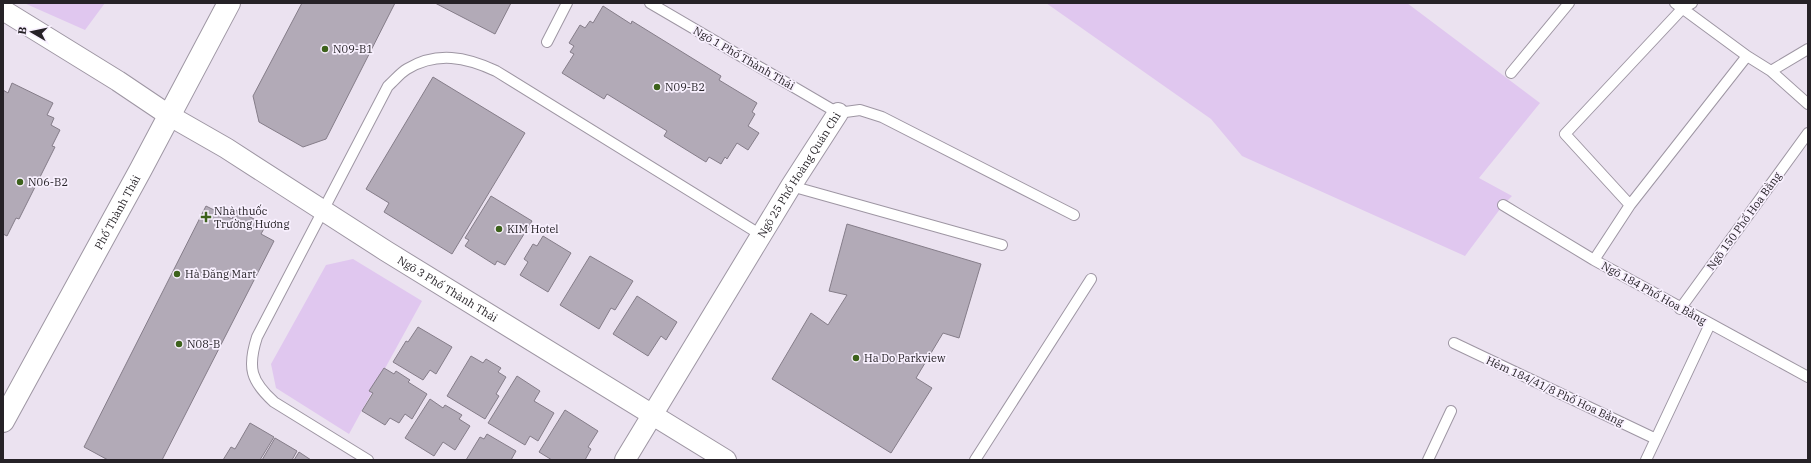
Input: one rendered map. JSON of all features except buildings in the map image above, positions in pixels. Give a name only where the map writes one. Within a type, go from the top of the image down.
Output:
[{"type":"street","name":"Phố Thành Thái","points":[[3,421],[170,116],[230,3]]},
{"type":"street","name":"Ngõ 3 Phố Thành Thái","points":[[3,10],[118,81],[170,116],[226,148],[386,251],[726,460]]},
{"type":"street","name":"Ngõ 25 Phố Hoàng Quán Chi","points":[[625,460],[791,186],[838,113]]},
{"type":"lane","points":[[547,42],[567,3]]},
{"type":"lane","name":"Ngõ 1 Phố Thành Thái","points":[[650,3],[838,113]]},
{"type":"lane","points":[[1511,73],[1569,3]]},
{"type":"lane","points":[[1630,205],[1565,134],[1678,6],[1692,3]]},
{"type":"lane","points":[[1678,6],[1747,56],[1771,71],[1808,104]]},
{"type":"lane","points":[[1771,71],[1808,49]]},
{"type":"lane","points":[[1594,260],[1630,205],[1747,56]]},
{"type":"lane","points":[[368,460],[274,402],[261,390],[254,378],[251,354],[257,337],[388,86],[406,70],[429,61],[455,57],[475,61],[496,71],[761,235]]},
{"type":"lane","name":"Ngõ 25 Phố Hoàng Quán Chi","points":[[838,113],[860,110],[882,117],[1074,215]]},
{"type":"lane","name":"Ngõ 150 Phố Hoa Bằng","points":[[1680,308],[1808,133]]},
{"type":"lane","points":[[791,186],[1002,245]]},
{"type":"lane","name":"Ngõ 184 Phố Hoa Bằng","points":[[1503,205],[1594,260],[1808,377]]},
{"type":"lane","points":[[975,460],[1091,279]]},
{"type":"lane","points":[[1646,460],[1710,324]]},
{"type":"lane","name":"Hẻm 184/41/8 Phố Hoa Bằng","points":[[1454,343],[1656,439]]},
{"type":"lane","points":[[1428,460],[1451,411]]},
{"type":"shaded area","points":[[24,3],[105,3],[85,30]]},
{"type":"shaded area","points":[[1046,3],[1407,3],[1540,103],[1479,178],[1512,196],[1503,205],[1465,256],[1242,156],[1211,119]]},
{"type":"shaded area","points":[[353,259],[422,301],[349,434],[276,388],[271,364],[326,265]]},
{"type":"place","name":"N09-B1","points":[[325,49]]},
{"type":"place","name":"N09-B2","points":[[657,87]]},
{"type":"place","name":"N06-B2","points":[[20,182]]},
{"type":"place","name":"Nhà thuốc Trường Hương","points":[[206,217]]},
{"type":"place","name":"KIM Hotel","points":[[499,229]]},
{"type":"place","name":"Hà Đăng Mart","points":[[177,274]]},
{"type":"place","name":"N08-B","points":[[179,344]]},
{"type":"place","name":"Ha Do Parkview","points":[[856,358]]}]
